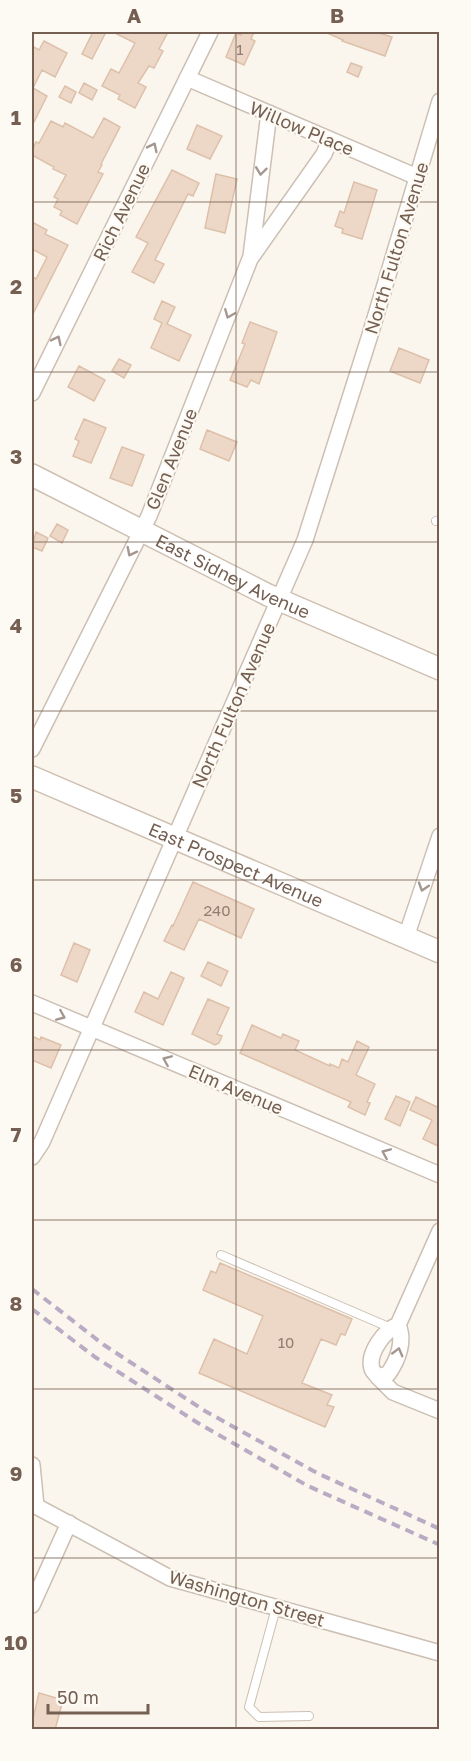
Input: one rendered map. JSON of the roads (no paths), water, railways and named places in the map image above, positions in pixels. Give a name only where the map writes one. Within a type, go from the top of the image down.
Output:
[{"type":"street","name":"Rich Avenue","points":[[32,393],[210,32]]},
{"type":"street","name":"Willow Place","points":[[187,78],[417,177]]},
{"type":"street","name":"North Fulton Avenue","points":[[32,1156],[42,1142],[305,540],[370,335],[440,101]]},
{"type":"street","name":"Glen Avenue","points":[[250,259],[269,113]]},
{"type":"street","name":"Glen Avenue","points":[[32,749],[149,516],[250,259],[324,154],[330,140]]},
{"type":"street","name":"East Sidney Avenue","points":[[32,475],[279,600],[440,669]]},
{"type":"street","name":"East Prospect Avenue","points":[[32,777],[440,951]]},
{"type":"street","points":[[406,937],[440,836]]},
{"type":"street","name":"Elm Avenue","points":[[32,1003],[440,1175]]},
{"type":"street","points":[[440,1231],[394,1326],[374,1352],[371,1360],[372,1371],[393,1392],[440,1411]]},
{"type":"street","points":[[378,1377],[388,1374],[394,1366],[402,1334],[394,1326]]},
{"type":"street","points":[[32,1465],[34,1505]]},
{"type":"street","name":"Washington Street","points":[[34,1505],[170,1578],[440,1653]]},
{"type":"street","points":[[32,1605],[69,1523]]},
{"type":"lane","points":[[220,1255],[394,1326]]},
{"type":"lane","points":[[276,1608],[249,1707],[259,1717],[309,1716]]},
{"type":"railway","points":[[32,1289],[104,1345],[205,1411],[317,1473],[440,1529]]},
{"type":"railway","points":[[32,1309],[95,1357],[198,1423],[308,1486],[440,1545]]}]
